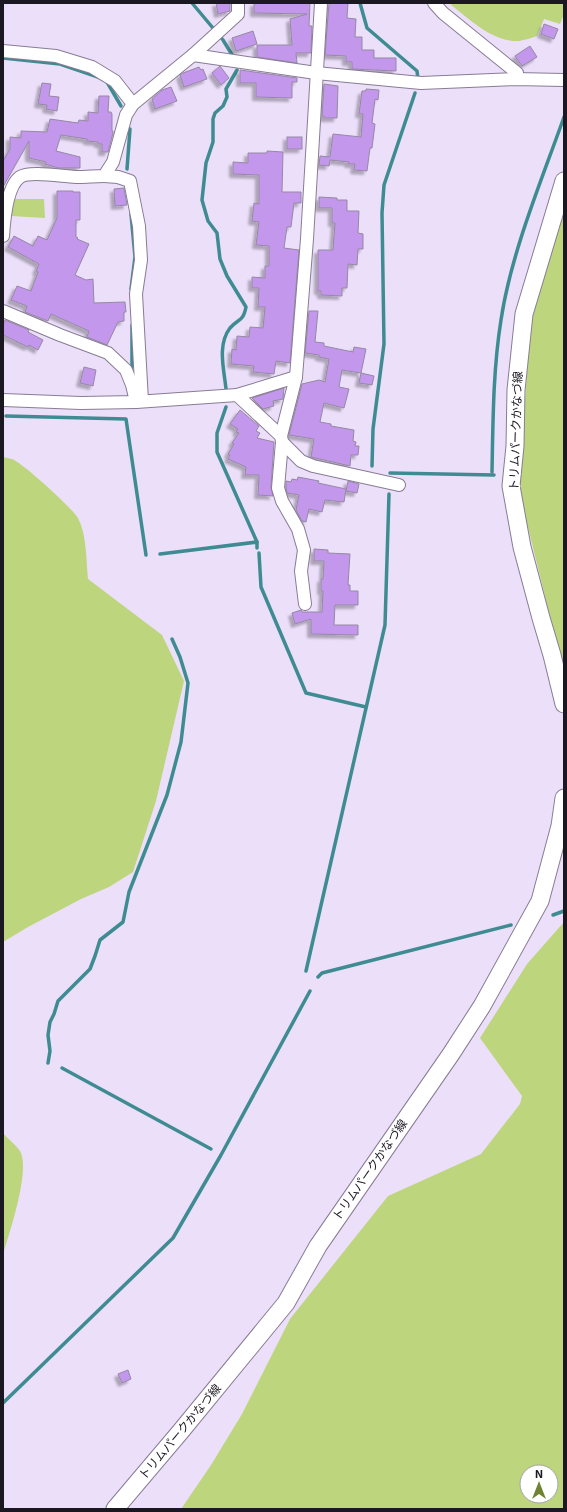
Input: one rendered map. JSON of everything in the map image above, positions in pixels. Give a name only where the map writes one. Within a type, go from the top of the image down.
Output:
[{"type":"main road","name":"トリムパークかなづ線","points":[[564,181],[524,314],[516,390],[515,446],[511,486],[522,547],[541,618],[558,655],[564,704]]},
{"type":"main road","name":"トリムパークかなづ線","points":[[115,1509],[286,1303],[318,1246],[451,1054],[482,1006],[540,901],[560,826],[564,798]]},
{"type":"street","points":[[104,176],[113,162],[126,115],[133,104],[194,55],[238,14],[238,3]]},
{"type":"street","points":[[305,604],[301,570],[304,550],[298,529],[282,501],[278,488],[282,439],[296,377],[307,239],[321,3]]},
{"type":"street","points":[[434,3],[443,13],[517,73],[515,79]]},
{"type":"street","points":[[3,51],[56,56],[92,67],[115,81],[133,104]]},
{"type":"street","points":[[194,55],[316,73],[421,83],[515,79],[564,80]]},
{"type":"street","points":[[3,236],[4,206],[14,184],[20,177],[29,174],[78,177],[104,176],[118,177],[130,181],[139,226],[142,260],[136,294],[139,402]]},
{"type":"street","points":[[3,311],[108,353],[126,370],[139,402]]},
{"type":"street","points":[[3,400],[81,403],[139,402],[237,395],[296,377]]},
{"type":"street","points":[[237,395],[282,439],[301,461],[313,466],[399,485]]},
{"type":"green space","points":[[452,3],[564,3],[564,14],[560,24],[544,19],[537,36],[519,41],[500,38],[482,29],[451,5]]},
{"type":"green space","points":[[15,199],[44,199],[45,218],[11,216]]},
{"type":"green space","points":[[564,214],[564,673],[519,491],[531,313],[539,277]]},
{"type":"green space","points":[[3,457],[12,459],[26,469],[47,486],[74,513],[78,518],[83,532],[86,548],[88,579],[162,635],[184,681],[156,801],[133,872],[109,887],[81,899],[3,942]]},
{"type":"green space","points":[[564,922],[564,1509],[181,1509],[211,1465],[242,1414],[290,1319],[388,1196],[481,1154],[520,1104],[522,1096],[480,1038],[527,964]]},
{"type":"green space","points":[[3,1133],[20,1151],[23,1160],[23,1172],[18,1202],[3,1255]]},
{"type":"building","points":[[216,3],[230,3],[230,11],[218,14]]},
{"type":"building","points":[[254,3],[310,3],[309,26],[312,26],[311,53],[296,53],[297,63],[257,57],[257,45],[292,45],[290,19],[307,14],[254,13]]},
{"type":"building","points":[[329,3],[348,3],[347,18],[356,19],[355,37],[362,37],[362,50],[374,50],[374,58],[396,58],[396,71],[352,69],[352,62],[346,62],[346,56],[325,55]]},
{"type":"building","points":[[544,24],[558,29],[554,39],[541,34]]},
{"type":"building","points":[[253,31],[257,44],[236,51],[232,38]]},
{"type":"building","points":[[530,46],[537,57],[522,66],[515,56]]},
{"type":"building","points":[[220,66],[229,78],[221,85],[212,73]]},
{"type":"building","points":[[199,67],[201,70],[203,69],[207,79],[184,87],[180,75]]},
{"type":"building","points":[[240,70],[297,78],[297,82],[292,82],[292,98],[256,97],[256,83],[240,83]]},
{"type":"building","points":[[42,83],[51,84],[49,96],[59,97],[57,111],[46,109],[47,105],[38,104]]},
{"type":"building","points":[[324,84],[338,86],[337,118],[324,118],[324,116],[322,116]]},
{"type":"building","points":[[171,87],[177,101],[155,109],[152,99],[162,90]]},
{"type":"building","points":[[366,89],[379,90],[378,100],[375,99],[372,123],[375,124],[367,171],[354,170],[355,164],[348,164],[349,162],[330,160],[329,166],[319,165],[320,156],[330,157],[333,134],[361,137],[363,114],[359,114],[362,91],[366,91]]},
{"type":"building","points":[[99,96],[109,96],[108,112],[111,112],[112,114],[113,133],[108,152],[102,152],[102,144],[98,144],[98,142],[61,135],[56,151],[80,157],[80,168],[58,168],[45,164],[46,162],[29,158],[29,141],[3,187],[3,161],[10,149],[10,137],[21,138],[21,131],[47,132],[50,119],[78,123],[79,120],[88,121],[88,112],[98,113]]},
{"type":"building","points":[[287,137],[302,137],[302,149],[287,149]]},
{"type":"building","points":[[267,151],[283,152],[282,192],[301,192],[301,203],[294,203],[291,227],[287,227],[284,248],[299,250],[290,363],[276,361],[274,374],[253,372],[254,366],[231,364],[232,349],[236,350],[237,336],[249,337],[250,327],[263,328],[265,307],[258,307],[259,288],[252,288],[252,277],[265,278],[265,266],[269,266],[269,246],[256,245],[259,222],[252,221],[254,203],[259,204],[259,175],[233,174],[233,162],[248,163],[248,153],[267,153]]},
{"type":"building","points":[[124,188],[127,205],[115,206],[114,189]]},
{"type":"building","points":[[57,191],[80,192],[80,220],[76,220],[76,237],[78,238],[77,239],[89,244],[75,275],[86,280],[93,279],[94,303],[125,302],[126,312],[124,312],[124,321],[118,322],[107,345],[87,337],[89,331],[51,314],[48,321],[25,312],[27,306],[11,300],[17,286],[31,291],[38,272],[36,271],[39,264],[8,247],[14,236],[33,246],[38,236],[47,240],[57,218]]},
{"type":"building","points":[[319,197],[347,200],[347,211],[359,211],[358,233],[363,234],[363,249],[358,249],[357,265],[348,264],[347,288],[342,288],[342,296],[321,295],[321,291],[318,291],[318,250],[333,250],[335,223],[332,223],[332,208],[319,208]]},
{"type":"building","points":[[309,311],[318,311],[315,342],[324,343],[324,346],[353,352],[354,347],[366,349],[361,373],[342,370],[339,387],[349,389],[344,408],[324,403],[320,422],[331,424],[331,426],[354,430],[353,441],[356,442],[355,446],[359,446],[358,455],[351,455],[350,466],[311,457],[314,439],[289,435],[302,384],[319,380],[325,382],[329,359],[319,357],[319,355],[305,353]]},
{"type":"building","points":[[5,320],[29,330],[28,332],[43,340],[38,350],[3,335],[3,325]]},
{"type":"building","points":[[84,367],[96,370],[93,386],[80,383]]},
{"type":"building","points":[[361,373],[374,376],[372,385],[359,383]]},
{"type":"building","points":[[284,388],[283,399],[273,401],[274,406],[263,409],[252,398]]},
{"type":"building","points":[[240,410],[259,426],[256,431],[260,433],[257,438],[274,442],[271,487],[273,496],[258,495],[259,475],[245,475],[246,467],[228,459],[230,455],[228,454],[234,444],[232,443],[239,433],[236,432],[238,429],[230,424]]},
{"type":"building","points":[[298,477],[319,481],[318,483],[346,489],[344,502],[325,500],[322,512],[309,509],[306,522],[302,521],[296,510],[299,495],[287,493],[286,487],[286,481],[291,482],[292,479],[297,480]]},
{"type":"building","points":[[348,481],[359,484],[357,493],[346,491]]},
{"type":"building","points":[[314,549],[328,550],[328,553],[350,554],[348,585],[350,585],[350,591],[358,591],[358,605],[335,605],[334,625],[358,625],[358,635],[311,634],[311,619],[295,624],[292,613],[301,610],[302,612],[322,612],[323,591],[321,591],[321,579],[323,579],[324,561],[314,561]]},
{"type":"building","points":[[128,1370],[131,1379],[122,1383],[118,1374]]},
{"type":"waterway","points":[[192,3],[223,40],[234,58]]},
{"type":"waterway","points":[[360,3],[367,28],[417,71],[418,79]]},
{"type":"waterway","points":[[3,58],[60,64],[98,77],[107,82],[121,106]]},
{"type":"waterway","points":[[226,389],[222,349],[226,335],[230,328],[242,318],[246,307],[227,276],[220,259],[217,233],[208,221],[202,200],[206,163],[213,142],[213,119],[215,113],[223,106],[227,97],[226,89],[237,70]]},
{"type":"waterway","points":[[372,466],[373,429],[384,344],[382,213],[384,185],[415,93]]},
{"type":"waterway","points":[[492,472],[493,415],[498,339],[506,295],[519,243],[564,117]]},
{"type":"waterway","points":[[127,169],[130,129]]},
{"type":"waterway","points":[[131,214],[135,257],[131,289]]},
{"type":"waterway","points":[[132,325],[132,367]]},
{"type":"waterway","points":[[226,407],[217,433],[217,452],[257,542]]},
{"type":"waterway","points":[[6,416],[126,419],[146,555]]},
{"type":"waterway","points":[[390,473],[494,475]]},
{"type":"waterway","points":[[306,971],[385,625],[389,494]]},
{"type":"waterway","points":[[160,554],[257,542],[257,548]]},
{"type":"waterway","points":[[259,553],[261,587],[306,693],[366,707]]},
{"type":"waterway","points":[[48,1063],[50,1051],[48,1035],[50,1022],[58,1001],[90,969],[100,940],[123,922],[129,892],[167,795],[181,742],[188,683],[180,657],[172,639]]},
{"type":"waterway","points":[[553,915],[564,911]]},
{"type":"waterway","points":[[318,977],[322,973],[511,925]]},
{"type":"waterway","points":[[3,1403],[173,1238],[221,1155],[310,991]]},
{"type":"waterway","points":[[62,1068],[211,1149]]}]
